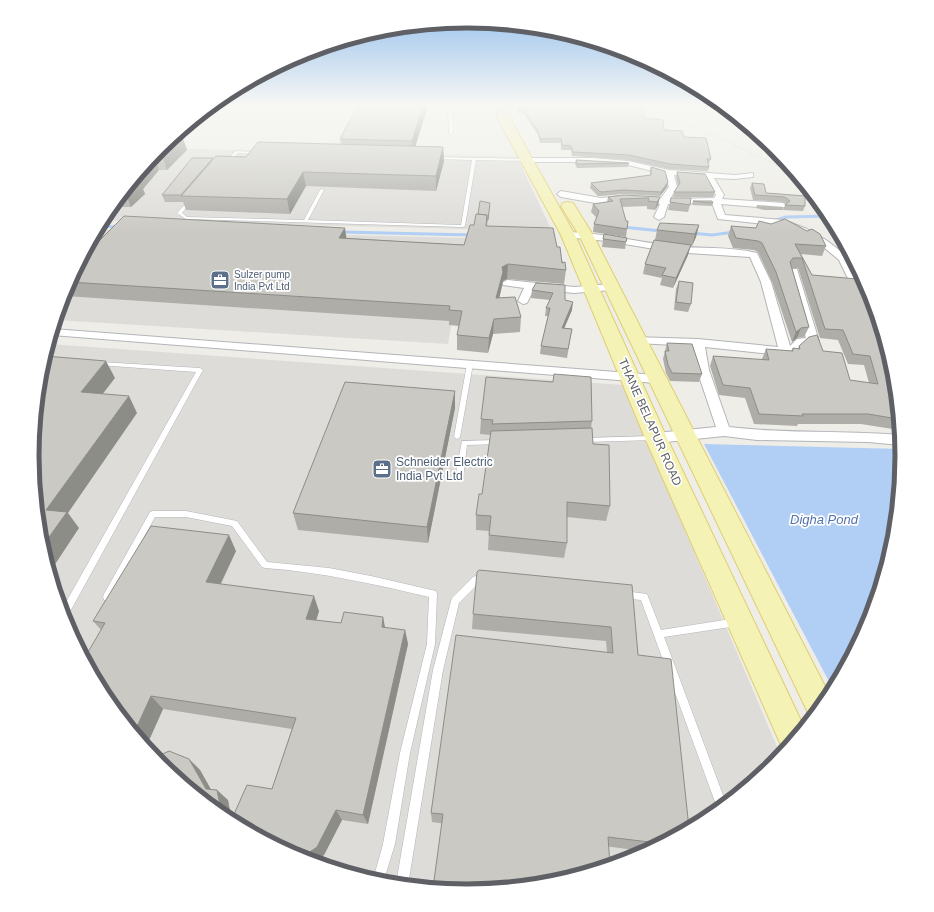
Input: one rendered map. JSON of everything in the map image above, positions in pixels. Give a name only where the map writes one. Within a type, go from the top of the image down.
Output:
[{"type":"main road","name":"THANE BELAPUR ROAD","points":[[530,149],[561,194],[569,232]]},
{"type":"main road","name":"THANE BELAPUR ROAD","points":[[532,149],[569,232],[601,288],[637,339],[817,702]]},
{"type":"main road","name":"THANE BELAPUR ROAD","points":[[601,288],[630,377],[656,438],[792,735]]},
{"type":"street","points":[[534,153],[628,163],[669,172],[735,177],[750,175]]},
{"type":"street","points":[[659,217],[666,202],[666,198],[674,187],[669,172]]},
{"type":"street","points":[[708,175],[720,195],[716,202],[721,217],[767,220],[778,222],[804,231],[834,250],[843,258],[867,307]]},
{"type":"street","points":[[561,194],[601,201],[622,199],[666,202],[692,200],[783,206]]},
{"type":"street","points":[[569,232],[672,249],[742,252],[754,255],[766,282],[785,351]]},
{"type":"street","points":[[637,339],[790,352],[801,342],[813,341],[793,271]]},
{"type":"street","points":[[507,283],[554,289],[601,288]]},
{"type":"street","points":[[523,302],[530,286]]},
{"type":"street","points":[[58,332],[656,379]]},
{"type":"street","points":[[698,343],[703,370],[724,431]]},
{"type":"street","points":[[656,438],[724,431],[757,435],[868,437],[894,439]]},
{"type":"lane","points":[[222,165],[237,152],[260,153]]},
{"type":"lane","points":[[427,158],[474,159],[534,153]]},
{"type":"lane","points":[[463,226],[474,159]]},
{"type":"lane","points":[[306,222],[322,190]]},
{"type":"lane","points":[[193,197],[179,213],[186,218],[470,226]]},
{"type":"lane","points":[[67,608],[200,370],[90,364]]},
{"type":"lane","points":[[457,438],[470,364]]},
{"type":"lane","points":[[575,440],[656,438]]},
{"type":"lane","points":[[459,478],[464,443],[504,442]]},
{"type":"lane","points":[[106,597],[153,514],[186,514],[234,523],[265,565],[298,566],[355,575],[433,594],[431,644],[405,753],[389,844],[380,875]]},
{"type":"lane","points":[[403,879],[438,670],[455,601],[476,580],[492,581]]},
{"type":"lane","points":[[614,594],[644,597],[720,802]]},
{"type":"lane","points":[[658,634],[739,622]]},
{"type":"shaded area","points":[[169,149],[182,149],[517,157],[552,231],[110,220],[127,195],[164,153]]},
{"type":"shaded area","name":"Sulzer pump India Pvt Ltd","points":[[104,229],[466,238],[448,344],[61,320],[83,267]]},
{"type":"shaded area","points":[[54,344],[623,385],[778,750],[728,796],[681,827],[656,840],[605,861],[578,869],[550,876],[495,883],[439,883],[411,880],[384,876],[329,861],[278,840],[253,827],[206,796],[185,778],[164,759],[127,717],[96,670],[83,645],[62,594],[54,567],[47,539],[40,484],[40,428],[47,373]]},
{"type":"water","name":"Digha Pond","points":[[704,444],[895,449],[894,484],[891,512],[887,539],[880,567],[862,620],[851,645],[830,683]]},
{"type":"building","points":[[169,149],[172,149],[163,158],[159,158]]},
{"type":"building","points":[[253,149],[443,149],[436,176],[303,172],[287,199],[181,196],[216,156],[246,157]]},
{"type":"building","points":[[572,149],[709,149],[711,159],[707,159],[709,167],[670,164],[629,155],[573,152]]},
{"type":"building","points":[[192,158],[213,158],[181,195],[162,195]]},
{"type":"building","points":[[576,160],[629,163],[577,164]]},
{"type":"building","points":[[651,167],[665,171],[668,182],[661,192],[623,190],[602,192],[591,183],[651,175]]},
{"type":"building","points":[[677,172],[705,174],[715,192],[674,192],[680,183]]},
{"type":"building","points":[[752,183],[764,184],[766,193],[805,196],[805,206],[785,205],[790,201],[785,197],[755,195]]},
{"type":"building","points":[[624,195],[660,197],[657,202],[648,201],[649,198],[620,199],[626,221],[628,221],[627,229],[594,224],[599,211],[593,204],[613,201],[608,197]]},
{"type":"building","points":[[671,198],[691,198],[690,205],[670,202]]},
{"type":"building","points":[[480,201],[490,203],[488,220],[487,215],[478,214]]},
{"type":"building","points":[[693,201],[712,201],[713,203]]},
{"type":"building","points":[[476,214],[487,215],[486,226],[553,228],[557,247],[560,247],[562,263],[565,262],[566,270],[508,264],[502,267],[503,272],[496,298],[515,297],[521,317],[494,319],[489,338],[457,335],[462,311],[449,310],[450,306],[76,282],[94,246],[124,216],[345,228],[339,238],[464,245],[470,225],[474,225]]},
{"type":"building","points":[[785,219],[807,231],[812,229],[820,234],[826,246],[795,244],[812,275],[856,279],[872,318],[880,345],[887,373],[893,418],[868,414],[802,414],[803,416],[759,414],[750,388],[723,385],[713,356],[769,360],[766,349],[793,351],[793,348],[800,349],[799,346],[809,337],[817,335],[823,351],[842,353],[850,380],[878,384],[870,356],[853,354],[843,330],[825,329],[802,258],[793,258],[790,262],[809,327],[801,328],[796,332],[776,272],[762,243],[758,241],[736,238],[731,226],[756,228],[759,221],[771,224]]},
{"type":"building","points":[[660,223],[699,225],[695,234],[657,230]]},
{"type":"building","points":[[604,234],[627,238],[626,242],[603,239]]},
{"type":"building","points":[[654,240],[691,245],[676,278],[662,275],[666,268],[645,264]]},
{"type":"building","points":[[679,281],[693,283],[691,304],[676,302]]},
{"type":"building","points":[[536,283],[565,285],[565,300],[573,302],[562,328],[572,329],[568,349],[541,346],[550,308],[546,308],[553,293],[532,290]]},
{"type":"building","points":[[667,343],[692,344],[702,374],[672,373],[668,365],[665,351],[669,351]]},
{"type":"building","points":[[51,357],[106,361],[81,392],[129,396],[46,510],[67,512],[47,540],[40,484],[39,456],[43,400]]},
{"type":"building","points":[[554,374],[591,377],[592,421],[492,424],[493,420],[481,419],[486,377],[553,382]]},
{"type":"building","name":"Schneider Electric India Pvt Ltd","points":[[345,382],[455,391],[427,527],[293,513]]},
{"type":"building","points":[[592,428],[593,444],[609,445],[610,506],[567,502],[567,543],[489,535],[491,516],[476,515],[479,494],[482,494],[491,431]]},
{"type":"building","points":[[151,526],[229,535],[206,582],[314,596],[306,619],[341,623],[344,612],[383,617],[382,627],[405,630],[363,815],[336,810],[317,847],[308,853],[278,840],[234,815],[247,785],[272,789],[296,718],[151,696],[136,728],[111,694],[87,653],[105,623],[93,621]]},
{"type":"building","points":[[479,570],[632,585],[638,655],[671,659],[688,822],[649,843],[608,837],[610,859],[550,876],[495,883],[467,884],[434,882],[443,814],[431,813],[456,635],[613,653],[611,627],[473,614],[477,572]]},
{"type":"building","points":[[169,751],[189,759],[206,789],[217,790],[220,806],[206,796],[160,755]]},
{"type":"waterway","points":[[773,221],[786,217],[822,216]]},
{"type":"waterway","points":[[106,226],[119,227]]},
{"type":"waterway","points":[[623,227],[661,231]]},
{"type":"waterway","points":[[341,232],[473,235]]},
{"type":"waterway","points":[[691,233],[712,235],[735,232]]},
{"type":"railway","points":[[742,149],[784,168]]},
{"type":"place","name":"Sulzer pump India Pvt Ltd","points":[[220,280]]},
{"type":"place","name":"Schneider Electric India Pvt Ltd","points":[[382,469]]}]
